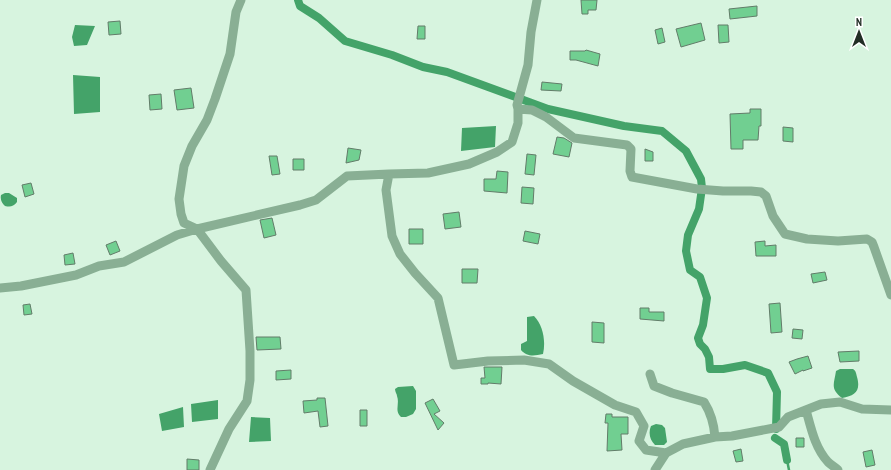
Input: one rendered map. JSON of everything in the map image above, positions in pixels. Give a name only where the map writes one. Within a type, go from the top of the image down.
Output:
[{"type":"street","points":[[210,470],[229,429],[247,401],[250,380],[250,351],[246,290],[221,261],[197,229],[184,222],[181,214],[179,199],[184,166],[192,146],[207,120],[230,54],[236,12],[241,0]]},
{"type":"street","points":[[0,288],[21,286],[76,275],[99,266],[124,262],[177,235],[311,202],[316,200],[347,176],[428,173],[469,164],[497,152],[512,142],[518,123],[517,105],[528,65],[531,32],[537,0]]},
{"type":"street","points":[[518,109],[532,110],[546,117],[574,138],[627,145],[631,149],[630,172],[632,177],[696,189],[761,192],[766,196],[773,216],[785,234],[807,239],[838,241],[867,239],[872,242],[891,295]]},
{"type":"street","points":[[389,174],[386,190],[392,236],[400,254],[438,298],[454,365],[488,361],[524,360],[549,364],[573,381],[615,405],[636,412],[644,426],[639,441],[646,450],[666,453]]},
{"type":"street","points":[[650,374],[654,386],[704,402],[709,410],[715,437]]},
{"type":"street","points":[[655,470],[666,453],[683,444],[715,437],[732,436],[779,427],[788,417],[821,404],[840,402],[862,409],[891,410]]},
{"type":"street","points":[[806,410],[812,431],[821,452],[838,470]]},
{"type":"shaded area","points":[[75,25],[95,26],[87,45],[74,46],[72,37]]},
{"type":"shaded area","points":[[73,75],[100,77],[100,112],[74,114]]},
{"type":"shaded area","points":[[496,126],[495,147],[461,151],[462,128]]},
{"type":"shaded area","points":[[9,193],[17,198],[17,202],[14,205],[5,206],[1,195]]},
{"type":"shaded area","points":[[534,316],[542,329],[544,349],[543,354],[531,355],[526,354],[521,350],[521,344],[527,341],[527,317]]},
{"type":"shaded area","points":[[840,369],[853,369],[856,372],[858,382],[856,392],[854,394],[842,398],[834,389],[836,371]]},
{"type":"shaded area","points":[[413,386],[416,391],[416,409],[413,414],[406,417],[401,417],[397,410],[398,399],[395,389],[398,387]]},
{"type":"shaded area","points":[[218,400],[218,419],[192,422],[191,404]]},
{"type":"shaded area","points":[[183,407],[184,427],[162,431],[159,414]]},
{"type":"shaded area","points":[[251,417],[270,418],[271,441],[249,442]]},
{"type":"shaded area","points":[[656,424],[662,425],[665,428],[667,442],[664,445],[655,445],[651,439],[651,426]]},
{"type":"building","points":[[581,0],[597,0],[596,10],[588,10],[588,14],[582,14]]},
{"type":"building","points":[[757,6],[757,16],[730,19],[729,9]]},
{"type":"building","points":[[120,21],[121,34],[109,35],[108,22]]},
{"type":"building","points":[[701,23],[705,40],[681,47],[676,29]]},
{"type":"building","points":[[718,25],[728,25],[729,42],[719,43]]},
{"type":"building","points":[[418,26],[425,26],[425,39],[417,39]]},
{"type":"building","points":[[662,28],[665,42],[658,44],[655,30]]},
{"type":"building","points":[[586,50],[600,54],[598,66],[576,60],[570,60],[570,51]]},
{"type":"building","points":[[542,82],[562,84],[561,91],[541,90]]},
{"type":"building","points":[[191,88],[194,108],[177,110],[174,90]]},
{"type":"building","points":[[161,94],[162,109],[150,110],[149,95]]},
{"type":"building","points":[[750,109],[761,109],[761,126],[759,126],[758,140],[743,140],[743,149],[731,149],[730,114],[750,113]]},
{"type":"building","points":[[783,127],[793,128],[793,142],[783,141]]},
{"type":"building","points":[[557,137],[564,138],[572,143],[569,157],[553,154]]},
{"type":"building","points":[[348,148],[361,150],[359,160],[346,163]]},
{"type":"building","points":[[645,149],[653,152],[653,161],[645,161]]},
{"type":"building","points":[[527,154],[536,155],[534,175],[525,174]]},
{"type":"building","points":[[269,156],[277,156],[280,174],[272,175]]},
{"type":"building","points":[[293,159],[304,159],[304,170],[293,170]]},
{"type":"building","points":[[497,171],[508,172],[507,193],[484,191],[484,179],[496,179]]},
{"type":"building","points":[[31,183],[34,194],[25,197],[22,185]]},
{"type":"building","points":[[522,187],[534,188],[533,204],[521,203]]},
{"type":"building","points":[[459,212],[461,227],[445,229],[443,214]]},
{"type":"building","points":[[272,218],[276,235],[264,238],[260,220]]},
{"type":"building","points":[[409,229],[423,229],[423,244],[409,244]]},
{"type":"building","points":[[525,231],[540,234],[538,244],[523,241]]},
{"type":"building","points":[[116,241],[120,251],[110,255],[106,245]]},
{"type":"building","points":[[765,241],[765,246],[776,245],[776,256],[756,256],[755,242]]},
{"type":"building","points":[[73,253],[75,264],[65,265],[64,255]]},
{"type":"building","points":[[462,269],[478,269],[477,283],[462,283]]},
{"type":"building","points":[[825,272],[827,280],[813,283],[811,274]]},
{"type":"building","points":[[780,303],[782,332],[771,333],[769,304]]},
{"type":"building","points":[[30,304],[32,314],[24,315],[23,305]]},
{"type":"building","points":[[640,308],[649,308],[649,312],[664,312],[664,321],[640,319]]},
{"type":"building","points":[[592,322],[604,323],[604,343],[592,342]]},
{"type":"building","points":[[793,329],[803,330],[802,339],[792,338]]},
{"type":"building","points":[[256,337],[280,337],[281,349],[257,350]]},
{"type":"building","points":[[859,351],[859,361],[840,362],[838,352]]},
{"type":"building","points":[[808,356],[812,368],[795,374],[789,362]]},
{"type":"building","points":[[484,367],[502,367],[501,384],[481,384],[481,378],[485,378]]},
{"type":"building","points":[[291,370],[291,379],[276,380],[276,371]]},
{"type":"building","points":[[317,398],[325,398],[328,426],[320,427],[318,411],[304,413],[303,401],[317,400]]},
{"type":"building","points":[[433,399],[440,411],[434,414],[444,423],[438,430],[425,403]]},
{"type":"building","points":[[360,410],[367,410],[367,426],[360,426]]},
{"type":"building","points":[[606,414],[612,414],[612,417],[628,417],[628,434],[621,434],[622,450],[607,451],[608,423],[605,423]]},
{"type":"building","points":[[796,438],[804,438],[804,447],[796,447]]},
{"type":"building","points":[[741,449],[743,461],[736,462],[733,451]]},
{"type":"building","points":[[872,450],[875,465],[866,467],[863,452]]},
{"type":"building","points":[[187,459],[199,460],[199,470],[187,470]]},
{"type":"waterway","points":[[298,0],[300,6],[319,18],[345,41],[392,55],[423,67],[447,72],[548,109],[624,126],[662,131],[686,151],[701,179],[702,188],[699,209],[688,235],[686,251],[690,270],[700,277],[707,298],[703,325],[698,338],[700,344],[705,349],[709,357],[710,369],[723,369],[745,365],[768,373],[777,392],[776,429]]},
{"type":"waterway","points":[[775,438],[784,444],[787,460]]},
{"type":"waterway","points":[[787,460],[789,470]]}]
